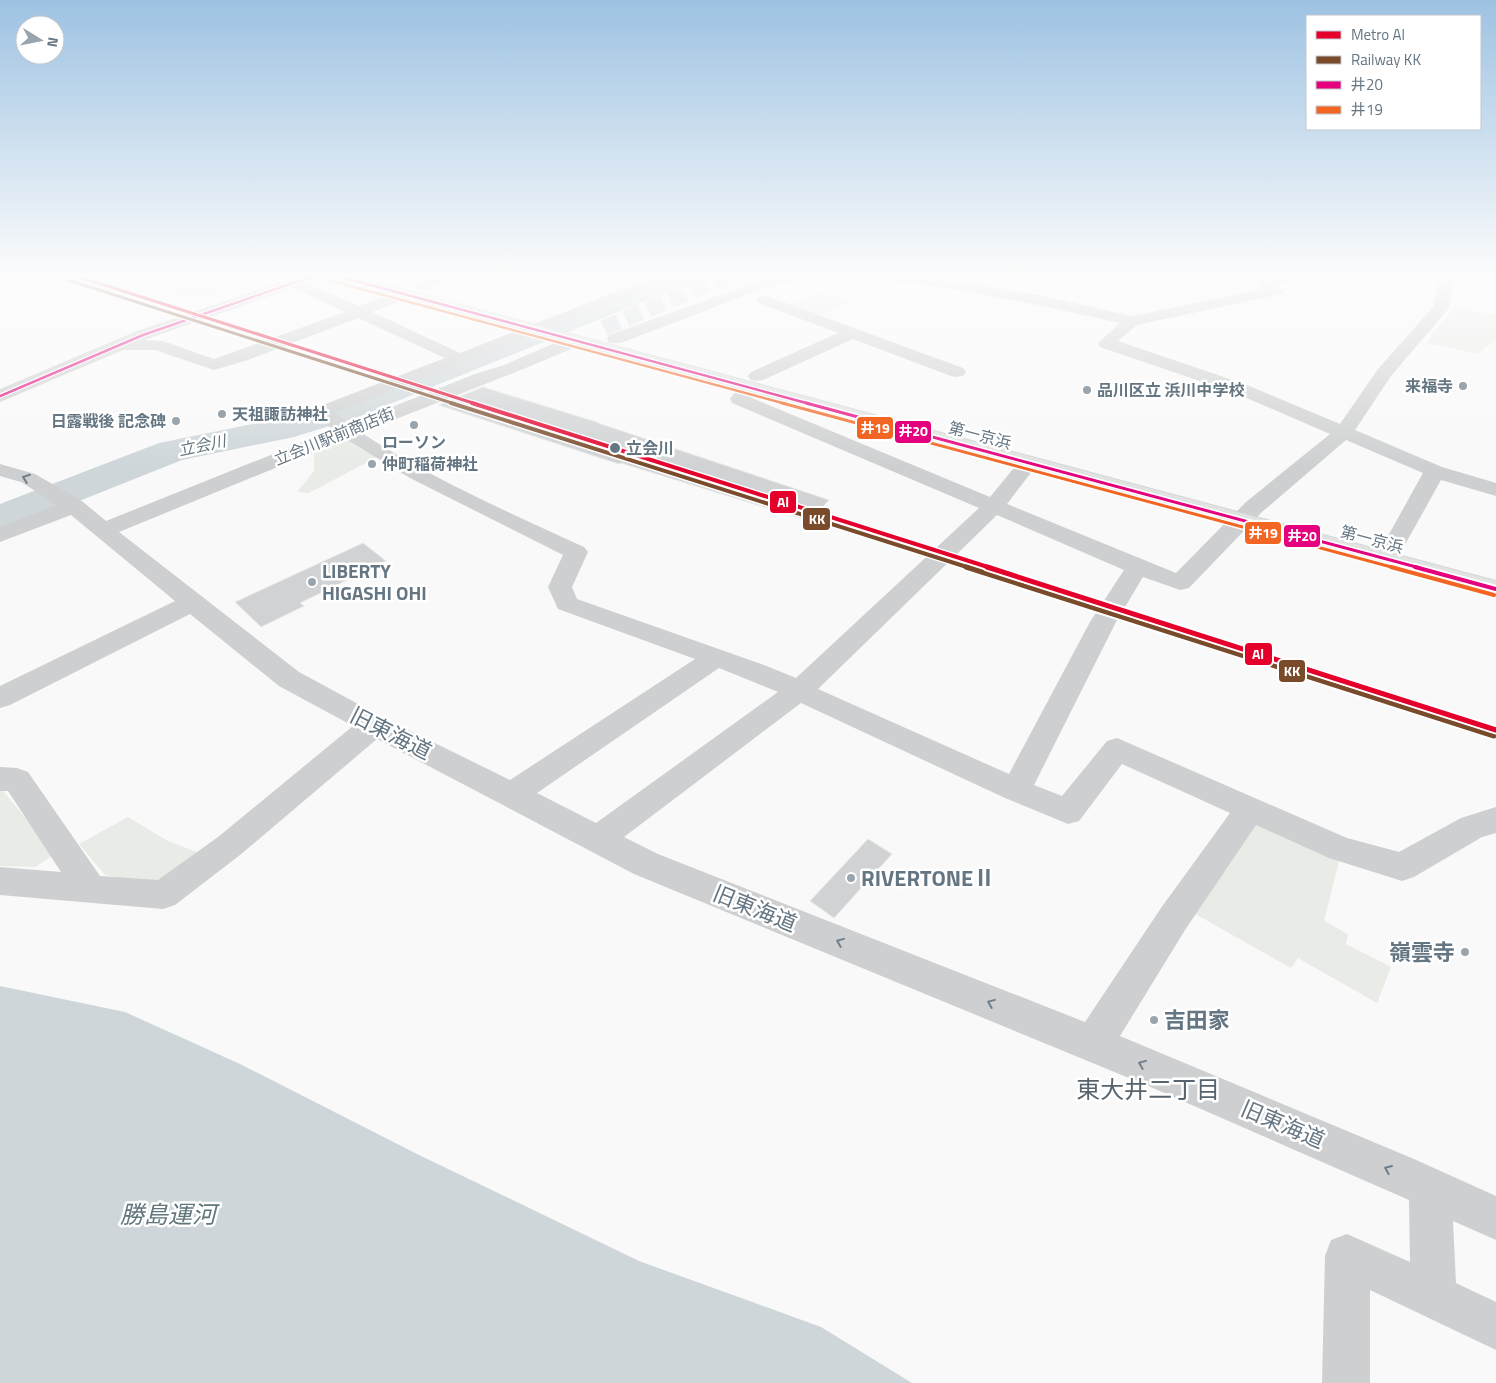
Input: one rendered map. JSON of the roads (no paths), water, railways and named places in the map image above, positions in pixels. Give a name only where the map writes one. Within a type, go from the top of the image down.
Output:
[{"type":"highway","name":"第一京浜","points":[[589,339],[1249,514],[1496,589]]},
{"type":"highway","name":"第一京浜","points":[[612,339],[1029,462],[1249,514],[1394,545],[1496,572]]},
{"type":"street","points":[[0,386],[111,339]]},
{"type":"street","points":[[0,396],[134,339]]},
{"type":"street","points":[[114,346],[157,345],[214,365],[288,339]]},
{"type":"street","points":[[417,339],[460,358]]},
{"type":"street","points":[[527,339],[460,358],[322,412],[344,432],[375,452],[476,505],[576,552],[560,587],[567,604],[755,671],[1068,812],[1117,749],[1340,850],[1402,867],[1472,827],[1496,820]]},
{"type":"street","name":"立会川駅前商店街","points":[[103,530],[344,432],[481,378],[510,369],[546,339]]},
{"type":"street","points":[[841,339],[756,382],[739,399],[1180,583],[1249,514],[1343,433],[1384,373],[1414,339]]},
{"type":"street","points":[[867,339],[957,372]]},
{"type":"street","points":[[1111,339],[1106,343],[1241,389],[1435,471],[1496,490]]},
{"type":"street","points":[[599,838],[799,691],[994,506],[1029,462]]},
{"type":"street","name":"旧東海道","points":[[0,470],[28,478],[64,500],[288,679],[374,726],[599,838],[646,864],[1092,1044],[1496,1218]]},
{"type":"street","points":[[1394,545],[1435,471]]},
{"type":"street","points":[[0,535],[64,500]]},
{"type":"street","points":[[1016,790],[1103,622],[1138,567]]},
{"type":"street","points":[[0,698],[192,603]]},
{"type":"street","points":[[512,794],[717,658]]},
{"type":"street","points":[[0,881],[163,895],[229,846],[374,726]]},
{"type":"street","points":[[0,779],[17,780],[90,889]]},
{"type":"street","points":[[1092,1044],[1173,919],[1250,810]]},
{"type":"street","points":[[1430,1188],[1432,1295]]},
{"type":"street","points":[[1346,1383],[1347,1256],[1496,1326]]},
{"type":"water","points":[[72,483],[83,492],[0,525],[0,511]]},
{"type":"water","name":"勝島運河","points":[[0,986],[125,1012],[240,1064],[417,1154],[639,1261],[821,1327],[912,1383],[0,1383]]},
{"type":"waterway","name":"立会川","points":[[0,518],[172,451],[294,426],[346,410],[526,339]]},
{"type":"metro line","name":"Al","points":[[272,339],[1496,730]]},
{"type":"rail line","name":"KK","points":[[251,339],[1494,736]]},
{"type":"place","name":"来福寺","points":[[1463,386]]},
{"type":"place","name":"品川区立 浜川中学校","points":[[1087,390]]},
{"type":"place","name":"天祖諏訪神社","points":[[222,414]]},
{"type":"place","name":"日露戦後 記念碑","points":[[176,421]]},
{"type":"place","name":"ローソン","points":[[414,425]]},
{"type":"place","name":"立会川","points":[[615,448]]},
{"type":"place","name":"仲町稲荷神社","points":[[372,464]]},
{"type":"place","name":"LIBERTY HIGASHI OHI","points":[[312,582]]},
{"type":"place","name":"RIVERTONEⅡ","points":[[851,878]]},
{"type":"place","name":"嶺雲寺","points":[[1465,952]]},
{"type":"place","name":"吉田家","points":[[1154,1020]]},
{"type":"district","name":"東大井二丁目","points":[[1148,1090]]}]
